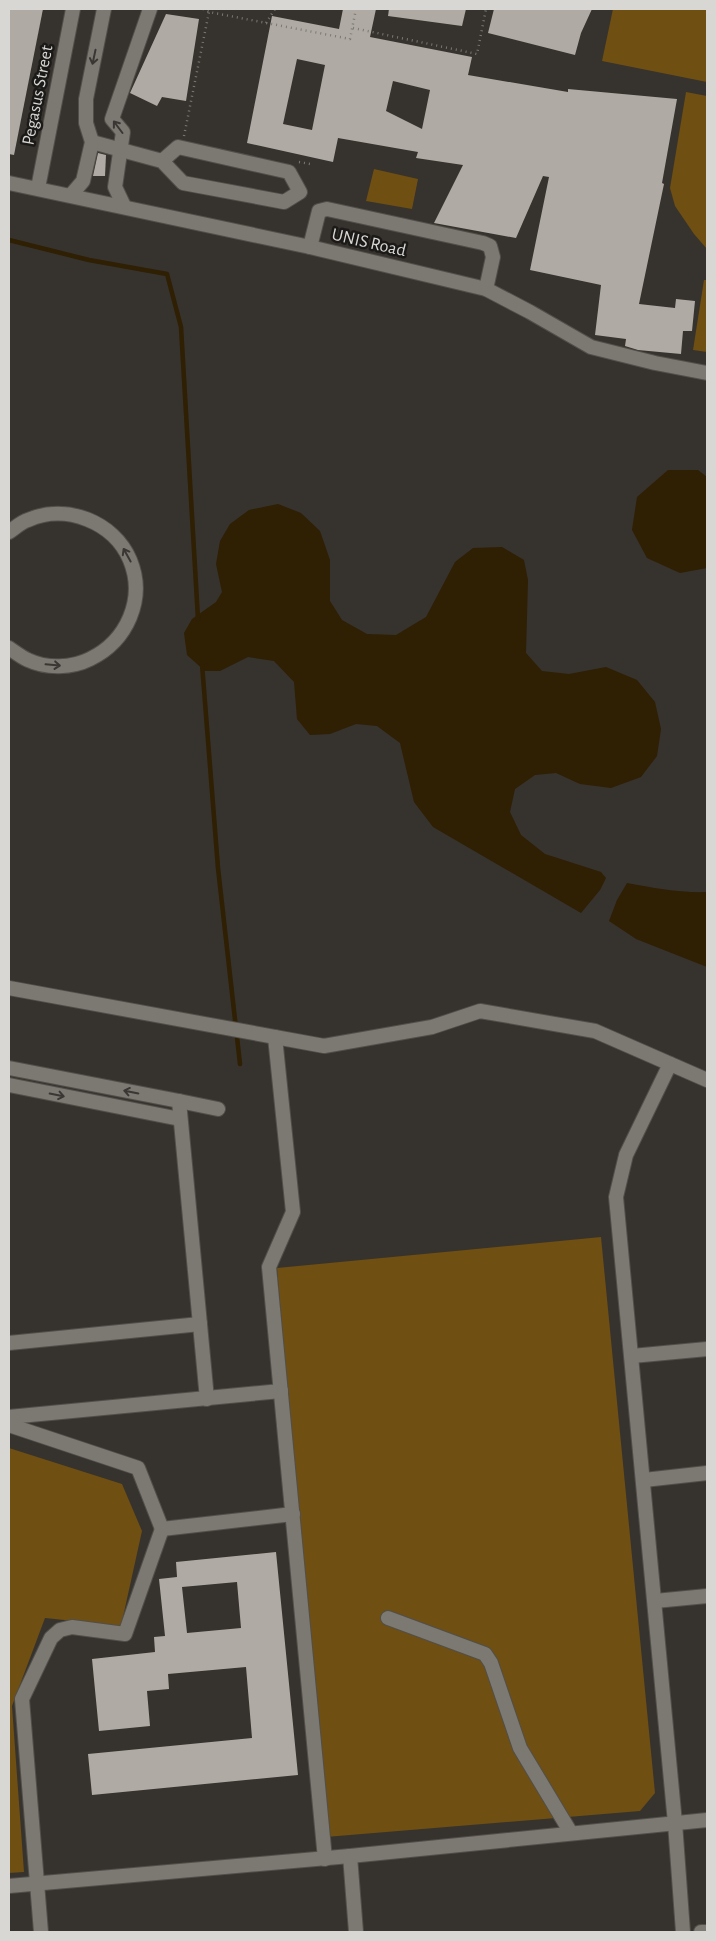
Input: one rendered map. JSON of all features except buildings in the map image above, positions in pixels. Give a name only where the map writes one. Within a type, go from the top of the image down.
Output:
[{"type":"street","name":"Pegasus Street","points":[[38,188],[73,9]]},
{"type":"street","points":[[71,195],[83,181],[92,142],[86,123],[86,100],[104,9]]},
{"type":"street","points":[[124,206],[115,187],[123,132],[112,119],[150,9]]},
{"type":"street","points":[[92,142],[162,161],[183,183],[284,202],[300,192],[290,172],[206,153],[178,147],[162,161]]},
{"type":"street","name":"UNIS Road","points":[[9,182],[310,247],[486,289],[530,312],[591,348],[707,373]]},
{"type":"street","points":[[310,247],[318,211],[327,209],[483,243],[490,246],[494,257],[486,289]]},
{"type":"street","points":[[9,532],[28,520],[52,513],[76,515],[98,524],[117,540],[130,560],[136,584],[133,610],[126,626],[104,652],[80,664],[54,667],[28,660],[9,648]]},
{"type":"street","points":[[9,988],[324,1046],[432,1027],[480,1011],[595,1031],[707,1080]]},
{"type":"street","points":[[276,1037],[293,1212],[268,1267],[325,1859]]},
{"type":"street","points":[[670,1064],[626,1154],[616,1197],[675,1823],[682,1932]]},
{"type":"street","points":[[9,1068],[218,1109]]},
{"type":"street","points":[[32,1090],[35,1073]]},
{"type":"street","points":[[9,1085],[180,1119]]},
{"type":"street","points":[[179,1101],[207,1399]]},
{"type":"street","points":[[9,1343],[200,1324]]},
{"type":"street","points":[[632,1356],[707,1349]]},
{"type":"street","points":[[9,1417],[281,1391]]},
{"type":"street","points":[[9,1425],[138,1468],[162,1529],[125,1634],[72,1627],[60,1630],[51,1638],[22,1699],[41,1932]]},
{"type":"street","points":[[644,1480],[707,1473]]},
{"type":"street","points":[[162,1529],[293,1514]]},
{"type":"street","points":[[655,1601],[707,1596]]},
{"type":"street","points":[[388,1618],[485,1654],[491,1663],[520,1748],[571,1833]]},
{"type":"street","points":[[9,1886],[325,1859],[707,1820]]},
{"type":"street","points":[[350,1856],[356,1932]]},
{"type":"street","points":[[701,1932],[707,1932]]},
{"type":"path","points":[[203,9],[208,12],[350,39],[356,9]]},
{"type":"path","points":[[266,23],[275,9]]},
{"type":"path","points":[[353,28],[478,54],[486,9]]},
{"type":"path","points":[[184,137],[208,12]]},
{"type":"path","points":[[290,160],[310,164]]},
{"type":"shaded area","points":[[613,9],[707,9],[707,82],[602,61]]},
{"type":"shaded area","points":[[686,92],[707,96],[707,249],[675,206],[670,188]]},
{"type":"shaded area","points":[[374,169],[418,179],[412,209],[366,201]]},
{"type":"shaded area","points":[[704,280],[707,280],[707,352],[693,350]]},
{"type":"shaded area","points":[[668,470],[698,470],[707,477],[707,568],[680,573],[647,558],[632,530],[637,497]]},
{"type":"shaded area","points":[[278,504],[301,513],[320,531],[330,560],[330,601],[342,620],[367,634],[396,635],[426,617],[455,562],[473,548],[502,547],[524,560],[528,580],[526,653],[542,671],[569,674],[606,667],[637,680],[655,702],[661,729],[657,756],[641,777],[611,788],[580,784],[556,773],[535,775],[515,789],[510,812],[521,835],[545,854],[601,872],[606,878],[600,890],[581,913],[433,827],[414,802],[400,743],[377,726],[356,724],[330,734],[310,735],[297,719],[294,682],[274,661],[248,657],[220,671],[205,671],[187,655],[184,633],[192,619],[216,602],[222,592],[216,564],[220,541],[230,524],[249,510]]},
{"type":"shaded area","points":[[627,883],[677,891],[707,892],[707,967],[636,939],[609,921],[617,900]]},
{"type":"shaded area","points":[[601,1237],[655,1793],[640,1811],[326,1837],[277,1268]]},
{"type":"shaded area","points":[[9,1448],[122,1484],[142,1531],[121,1626],[45,1618],[12,1706],[24,1872],[9,1873]]},
{"type":"waterway","points":[[9,240],[89,260],[167,274],[181,327],[198,619]]},
{"type":"waterway","points":[[202,664],[218,868],[240,1064]]}]
